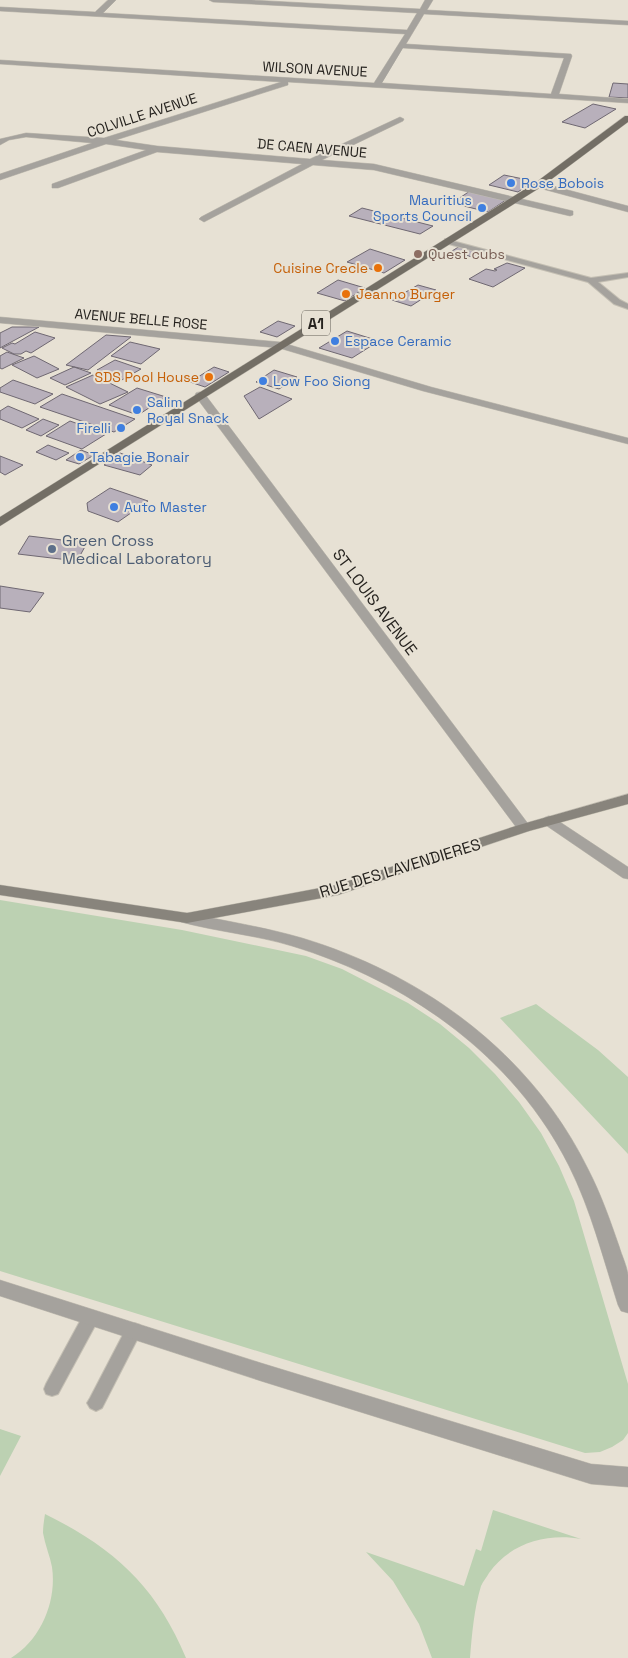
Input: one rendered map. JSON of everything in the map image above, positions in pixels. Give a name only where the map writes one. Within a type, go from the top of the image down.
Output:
[{"type":"main road","name":"A1","points":[[0,522],[538,185],[628,118]]},
{"type":"street","points":[[96,14],[112,0]]},
{"type":"street","points":[[213,0],[628,23]]},
{"type":"street","points":[[377,85],[429,0]]},
{"type":"street","points":[[0,9],[408,32]]},
{"type":"street","points":[[400,46],[568,56],[554,96]]},
{"type":"street","name":"WILSON AVENUE","points":[[0,62],[628,100]]},
{"type":"street","points":[[0,66],[13,62]]},
{"type":"street","name":"COLVILLE AVENUE","points":[[0,177],[105,141],[294,81]]},
{"type":"street","points":[[204,219],[314,161],[400,119]]},
{"type":"street","name":"DE CAEN AVENUE","points":[[0,142],[8,138],[26,135],[105,141],[157,149],[366,166],[396,171],[570,213]]},
{"type":"street","points":[[55,186],[157,149]]},
{"type":"street","points":[[538,185],[628,209]]},
{"type":"street","name":"AVENUE BELLE ROSE","points":[[0,320],[280,345],[427,389],[628,441]]},
{"type":"street","points":[[0,329],[17,321]]},
{"type":"street","name":"ST LOUIS AVENUE","points":[[200,395],[524,828]]},
{"type":"street","name":"RUE DES LAVENDIERES","points":[[0,890],[187,918],[338,890],[524,828],[628,799]]},
{"type":"street","points":[[549,821],[628,874]]},
{"type":"street","points":[[187,918],[311,946],[362,967],[414,994],[466,1028],[508,1066],[543,1112],[576,1163],[599,1219],[628,1305]]},
{"type":"street","points":[[0,1288],[261,1372],[591,1474],[628,1476]]},
{"type":"lane","points":[[448,241],[591,280],[628,275]]},
{"type":"lane","points":[[591,280],[617,302],[628,307]]},
{"type":"lane","points":[[52,1388],[91,1317]]},
{"type":"lane","points":[[96,1403],[134,1330]]},
{"type":"green space","points":[[0,900],[182,930],[306,956],[342,969],[408,1003],[440,1024],[469,1048],[519,1102],[541,1133],[559,1166],[574,1201],[628,1384],[628,1433],[623,1440],[600,1452],[585,1453],[0,1271]]},
{"type":"green space","points":[[536,1004],[598,1050],[628,1077],[628,1154],[500,1018]]},
{"type":"green space","points":[[0,1429],[21,1436],[0,1476]]},
{"type":"green space","points":[[493,1510],[581,1539],[542,1539],[518,1547],[507,1554],[489,1573],[481,1586],[475,1613],[470,1658],[432,1658],[419,1624],[393,1581],[366,1552],[464,1586],[476,1549],[481,1551]]},
{"type":"green space","points":[[45,1514],[92,1541],[130,1572],[161,1610],[186,1658],[11,1658],[31,1641],[45,1618],[49,1606],[53,1580],[52,1567],[43,1533]]},
{"type":"building","points":[[613,83],[628,84],[628,98],[609,97]]},
{"type":"building","points":[[593,104],[616,109],[585,128],[562,122]]},
{"type":"building","name":"Rose Bobois","points":[[504,175],[533,181],[518,192],[489,185]]},
{"type":"building","points":[[470,191],[506,200],[488,212],[452,203]]},
{"type":"building","points":[[362,208],[433,226],[420,234],[349,216]]},
{"type":"building","points":[[460,246],[480,252],[472,257],[452,251]]},
{"type":"building","points":[[370,249],[405,260],[384,273],[347,262]]},
{"type":"building","points":[[507,263],[525,268],[493,287],[469,279],[486,269],[495,271],[497,270],[494,269]]},
{"type":"building","points":[[338,280],[365,288],[345,301],[317,293]]},
{"type":"building","points":[[418,285],[436,290],[411,306],[392,300]]},
{"type":"building","points":[[278,321],[295,326],[277,337],[260,332]]},
{"type":"building","points":[[12,327],[39,327],[0,348],[0,333]]},
{"type":"building","points":[[347,331],[379,341],[352,358],[319,348]]},
{"type":"building","points":[[35,332],[55,338],[31,353],[26,351],[21,354],[14,354],[2,348],[12,343],[15,344]]},
{"type":"building","points":[[106,335],[131,337],[88,370],[66,365]]},
{"type":"building","points":[[130,342],[160,349],[141,364],[111,356]]},
{"type":"building","points":[[7,352],[24,358],[2,369],[0,368],[0,356]]},
{"type":"building","points":[[34,356],[59,369],[37,378],[12,365]]},
{"type":"building","points":[[115,360],[141,369],[120,381],[115,379],[117,377],[97,370]]},
{"type":"building","points":[[74,367],[91,373],[65,385],[50,378]]},
{"type":"building","name":"SDS Pool House","points":[[214,367],[229,372],[205,387],[190,382]]},
{"type":"building","points":[[274,370],[297,377],[279,389],[256,382]]},
{"type":"building","points":[[93,375],[128,392],[100,404],[66,387]]},
{"type":"building","points":[[13,380],[53,394],[35,404],[0,392],[0,388]]},
{"type":"building","points":[[260,387],[292,399],[259,419],[244,396]]},
{"type":"building","points":[[137,388],[166,397],[138,415],[109,405]]},
{"type":"building","points":[[62,394],[135,419],[114,432],[40,407]]},
{"type":"building","points":[[8,406],[39,419],[22,428],[0,419],[0,411]]},
{"type":"building","points":[[43,419],[59,425],[41,436],[26,430]]},
{"type":"building","points":[[70,421],[106,434],[82,449],[46,436]]},
{"type":"building","points":[[48,445],[69,453],[56,460],[36,452]]},
{"type":"building","name":"Tabagie Bonair","points":[[81,450],[94,455],[79,464],[66,460]]},
{"type":"building","points":[[120,453],[152,465],[140,475],[104,465]]},
{"type":"building","points":[[0,456],[23,465],[5,475],[0,472]]},
{"type":"building","name":"Auto Master","points":[[110,488],[148,501],[118,522],[88,511],[87,503]]},
{"type":"building","name":"Green Cross Medical Laboratory","points":[[29,536],[87,543],[77,561],[18,554]]},
{"type":"building","points":[[0,586],[44,593],[30,612],[0,608]]},
{"type":"place","name":"Rose Bobois","points":[[511,183]]},
{"type":"place","name":"Mauritius Sports Council","points":[[482,208]]},
{"type":"place","name":"Quest cubs","points":[[418,254]]},
{"type":"place","name":"Cuisine Crecle","points":[[378,268]]},
{"type":"place","name":"Jeanno Burger","points":[[346,294]]},
{"type":"place","name":"Espace Ceramic","points":[[335,341]]},
{"type":"place","name":"SDS Pool House","points":[[209,377]]},
{"type":"place","name":"Low Foo Siong","points":[[263,381]]},
{"type":"place","name":"Salim Royal Snack","points":[[137,410]]},
{"type":"place","name":"Firelli","points":[[121,428]]},
{"type":"place","name":"Tabagie Bonair","points":[[80,457]]},
{"type":"place","name":"Auto Master","points":[[114,507]]},
{"type":"place","name":"Green Cross Medical Laboratory","points":[[52,549]]}]
